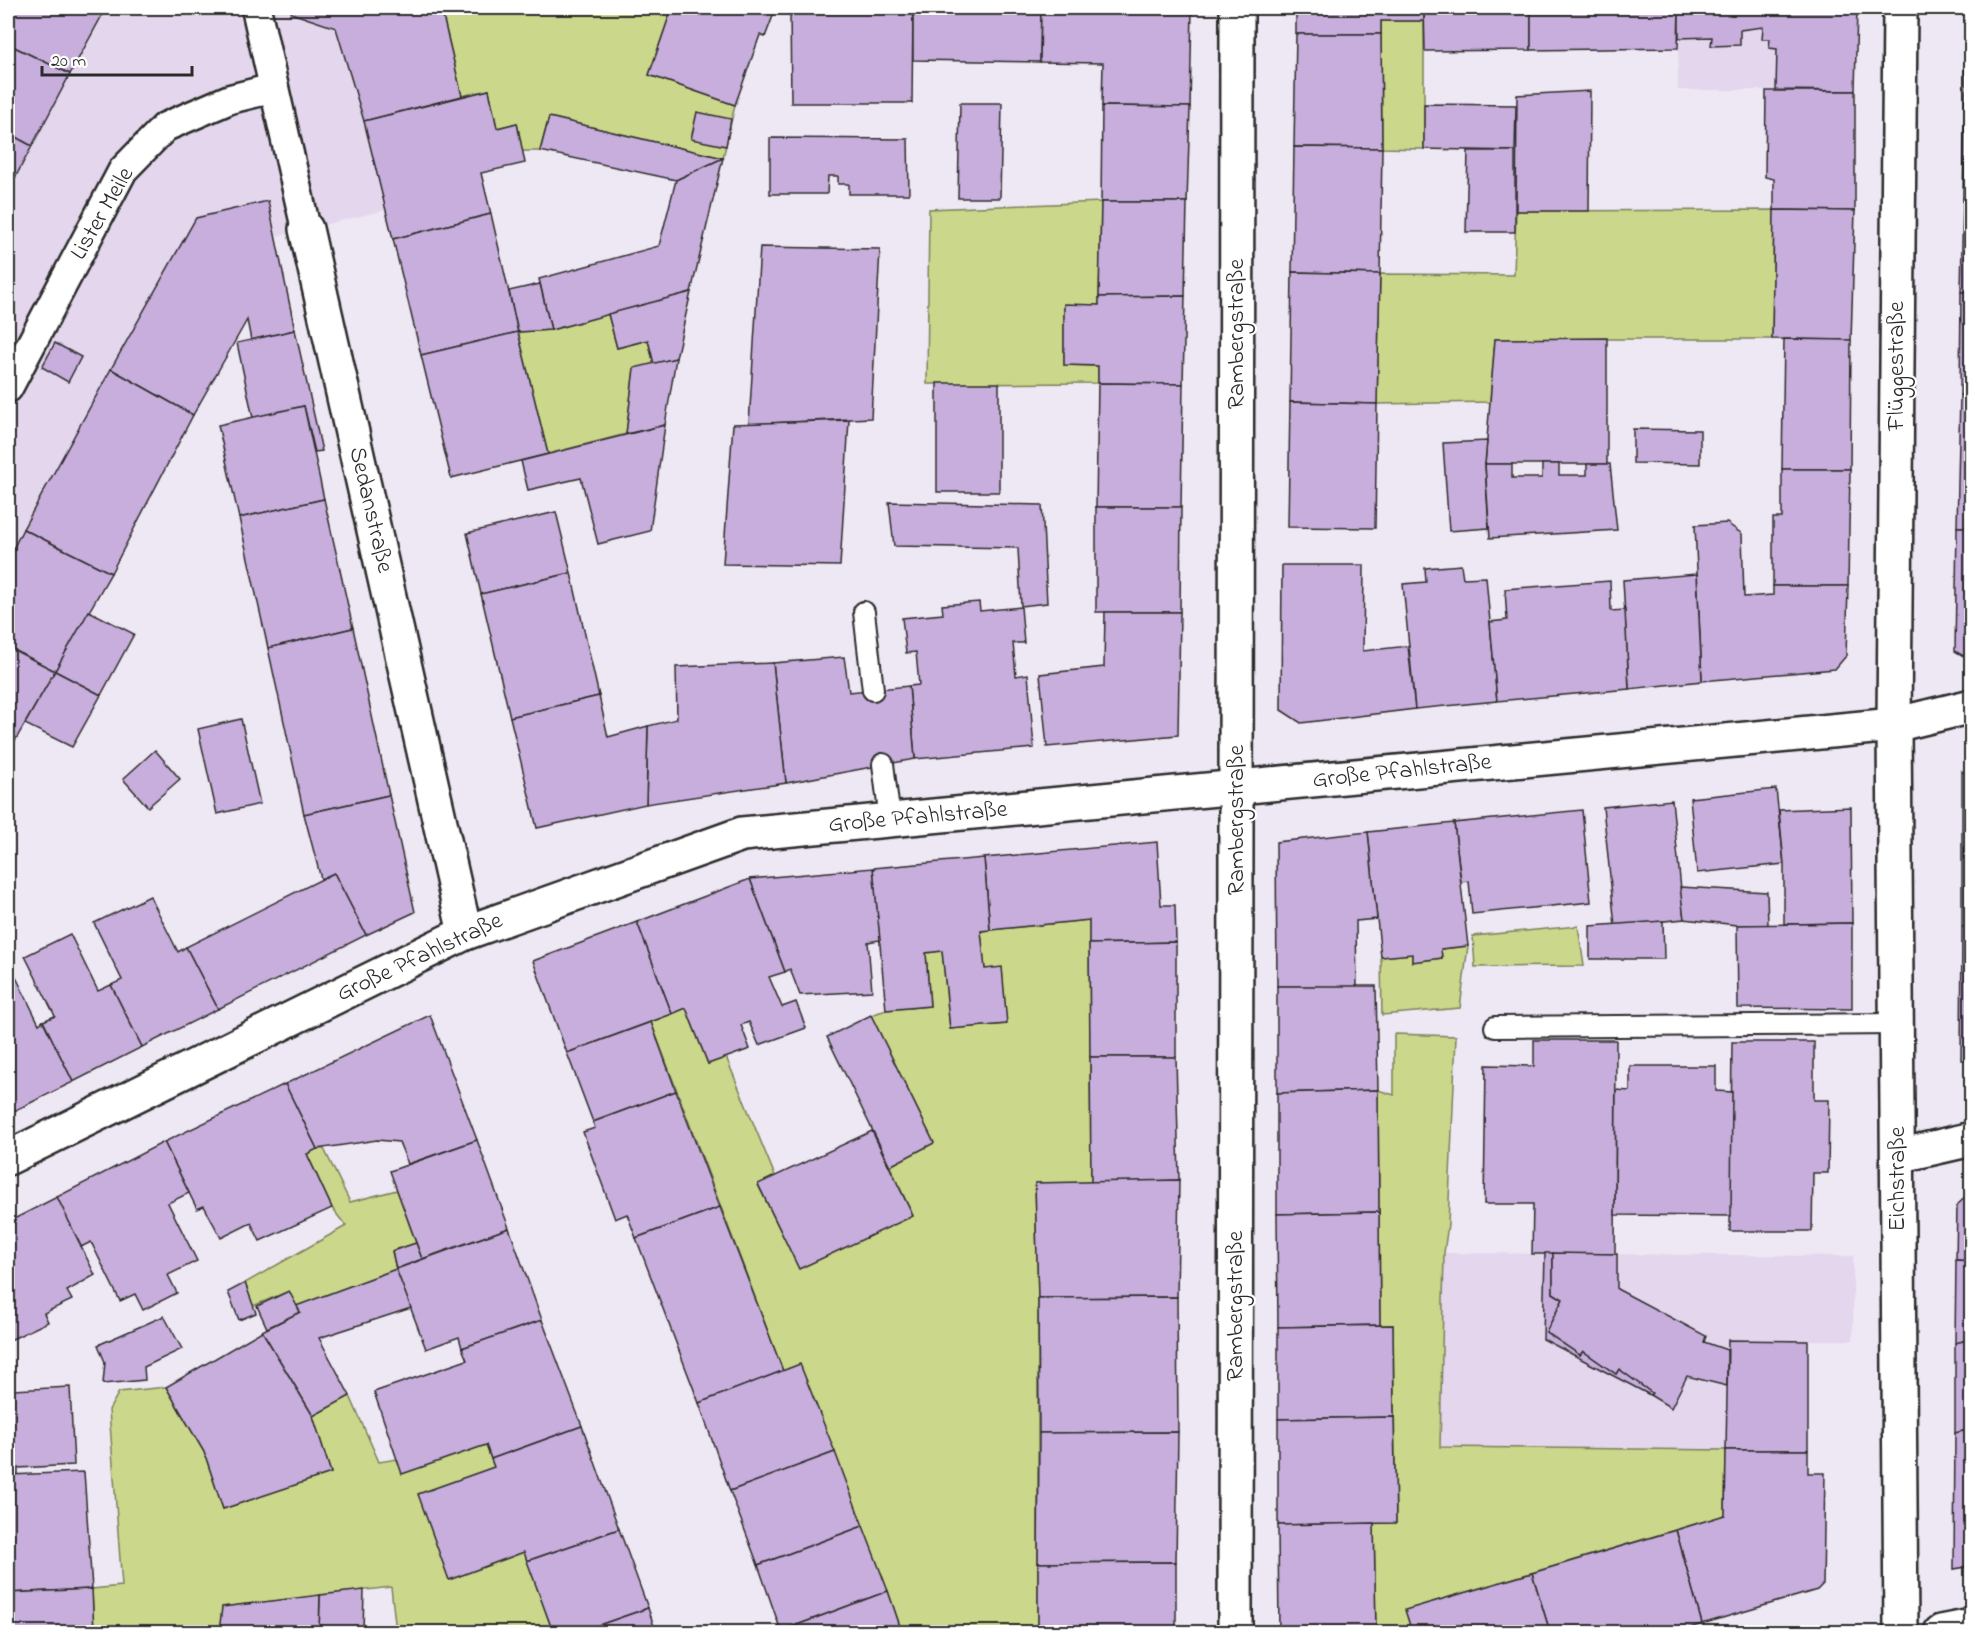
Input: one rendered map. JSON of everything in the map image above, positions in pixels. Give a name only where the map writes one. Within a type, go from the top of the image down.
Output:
[{"type":"street","points":[[256,8],[274,88]]},
{"type":"street","name":"Rambergstraße","points":[[1235,1632],[1238,788],[1237,8]]},
{"type":"street","name":"Flüggestraße","points":[[1894,724],[1900,8]]},
{"type":"street","name":"Sedanstraße","points":[[274,88],[465,933]]},
{"type":"street","name":"Lister Meile","points":[[8,388],[123,170],[165,127],[230,99],[274,88]]},
{"type":"street","name":"Große Pfahlstraße","points":[[8,1158],[465,933],[742,834],[1894,724],[1971,706]]},
{"type":"street","name":"Eichstraße","points":[[1894,724],[1901,1632]]},
{"type":"street","points":[[1898,1156],[1971,1139]]},
{"type":"street","points":[[1941,1632],[1971,1626]]},
{"type":"lane","points":[[864,612],[873,690]]},
{"type":"lane","points":[[883,764],[890,820]]},
{"type":"lane","points":[[1496,1027],[1897,1024]]},
{"type":"shaded area","points":[[106,8],[293,8],[292,13],[336,28],[364,121],[386,210],[276,236],[268,201],[196,218],[8,559],[8,191]],"holes":[[[55,343],[81,357],[68,382],[42,368]]]},
{"type":"shaded area","points":[[1679,8],[1763,8],[1762,39],[1770,39],[1770,48],[1777,49],[1776,90],[1678,90]]},
{"type":"shaded area","points":[[1444,1253],[1853,1256],[1853,1340],[1728,1340],[1726,1450],[1440,1447]]},
{"type":"green space","points":[[441,8],[624,8],[639,13],[641,8],[664,12],[666,8],[672,8],[649,75],[735,105],[723,158],[549,117],[540,151],[522,151],[517,123],[497,128],[489,90],[462,96]]},
{"type":"green space","points":[[1381,21],[1424,21],[1424,149],[1382,148]]},
{"type":"green space","points":[[1101,202],[1099,305],[1064,305],[1064,365],[1098,366],[1098,383],[927,384],[929,209]]},
{"type":"green space","points":[[1774,210],[1772,339],[1495,339],[1490,402],[1377,404],[1380,274],[1514,275],[1516,211]]},
{"type":"green space","points":[[608,314],[617,348],[648,340],[654,364],[634,369],[626,434],[548,454],[518,332],[551,330]]},
{"type":"green space","points":[[1089,920],[1091,1183],[1035,1183],[1038,1298],[1038,1632],[902,1632],[888,1591],[783,1371],[651,1022],[686,1008],[708,1064],[726,1057],[775,1176],[758,1185],[799,1268],[913,1216],[890,1166],[934,1143],[871,1015],[886,1010],[930,1006],[926,953],[942,951],[950,1029],[1006,1024],[1002,968],[985,969],[981,931]]},
{"type":"green space","points":[[1578,926],[1584,966],[1475,967],[1473,936]]},
{"type":"green space","points":[[1468,946],[1460,1008],[1382,1015],[1381,957],[1412,954],[1412,962],[1442,958],[1441,949]]},
{"type":"green space","points":[[1394,1034],[1456,1036],[1448,1224],[1444,1253],[1440,1447],[1726,1450],[1725,1515],[1406,1610],[1412,1632],[1376,1632],[1374,1523],[1396,1523],[1393,1325],[1380,1325],[1378,1090],[1394,1095]]},
{"type":"green space","points":[[317,1149],[324,1149],[350,1202],[397,1190],[416,1243],[392,1251],[396,1269],[296,1306],[289,1291],[253,1306],[245,1283],[346,1226],[332,1208],[307,1154]]},
{"type":"green space","points":[[166,1387],[204,1452],[223,1509],[331,1473],[313,1416],[350,1396],[379,1462],[486,1445],[553,1632],[396,1632],[391,1587],[223,1607],[220,1632],[94,1632],[92,1589],[122,1586],[109,1410],[119,1392]]},
{"type":"building","points":[[11,8],[106,8],[70,74],[8,44],[8,13]]},
{"type":"building","points":[[293,8],[441,8],[462,96],[364,121],[336,28],[291,13]]},
{"type":"building","points":[[672,8],[776,8],[765,37],[760,35],[735,105],[649,75]]},
{"type":"building","points":[[790,8],[913,8],[912,103],[791,103]]},
{"type":"building","points":[[913,8],[1041,8],[1040,62],[913,60]]},
{"type":"building","points":[[1041,8],[1192,8],[1190,107],[1102,106],[1103,63],[1040,62]]},
{"type":"building","points":[[1296,8],[1424,8],[1424,21],[1381,21],[1381,34],[1296,34]]},
{"type":"building","points":[[1424,8],[1531,8],[1531,50],[1425,51]]},
{"type":"building","points":[[1531,8],[1679,8],[1678,48],[1531,50]]},
{"type":"building","points":[[1679,8],[1857,8],[1855,91],[1776,90],[1777,49],[1769,48],[1770,39],[1762,39],[1763,27],[1740,30],[1740,45],[1711,46],[1712,37],[1679,38]]},
{"type":"building","points":[[1965,8],[1972,8],[1972,107],[1965,107]]},
{"type":"building","points":[[1296,34],[1381,34],[1382,148],[1294,147]]},
{"type":"building","points":[[8,44],[70,74],[32,146],[8,133]]},
{"type":"building","points":[[489,90],[497,128],[517,123],[525,163],[481,173],[491,214],[393,239],[364,121]]},
{"type":"building","points":[[1590,91],[1589,211],[1516,211],[1517,95]]},
{"type":"building","points":[[1766,91],[1855,91],[1855,211],[1774,210],[1774,179],[1765,177]]},
{"type":"building","points":[[960,103],[1002,103],[1000,198],[958,198]]},
{"type":"building","points":[[1424,104],[1516,105],[1515,151],[1424,149]]},
{"type":"building","points":[[1102,106],[1190,107],[1187,202],[1101,202]]},
{"type":"building","points":[[1965,107],[1972,107],[1972,198],[1963,198]]},
{"type":"building","points":[[697,112],[731,119],[726,146],[691,139]]},
{"type":"building","points":[[549,117],[723,158],[676,180],[540,151]]},
{"type":"building","points":[[8,133],[32,146],[8,191]]},
{"type":"building","points":[[770,138],[908,139],[909,194],[849,194],[849,184],[838,184],[838,176],[828,176],[827,194],[770,194]]},
{"type":"building","points":[[1294,147],[1382,148],[1380,274],[1292,272]]},
{"type":"building","points":[[1468,151],[1515,151],[1515,232],[1466,232]]},
{"type":"building","points":[[723,158],[691,292],[551,330],[539,279],[659,246],[676,180]]},
{"type":"building","points":[[1963,198],[1972,198],[1972,292],[1961,292]]},
{"type":"building","points":[[268,201],[295,330],[251,340],[247,320],[193,415],[111,369],[196,218]]},
{"type":"building","points":[[1101,202],[1187,202],[1185,296],[1099,297]]},
{"type":"building","points":[[1774,210],[1855,211],[1851,340],[1772,339]]},
{"type":"building","points":[[491,214],[518,332],[421,355],[393,239]]},
{"type":"building","points":[[760,247],[880,249],[871,418],[749,424]]},
{"type":"building","points":[[1292,272],[1380,274],[1377,404],[1290,402]]},
{"type":"building","points":[[540,284],[551,330],[518,332],[509,291]]},
{"type":"building","points":[[691,292],[676,358],[654,364],[648,340],[617,348],[608,314]]},
{"type":"building","points":[[1961,292],[1972,292],[1972,395],[1960,395]]},
{"type":"building","points":[[1185,296],[1183,384],[1098,383],[1098,366],[1064,365],[1064,304],[1099,305],[1099,297]]},
{"type":"building","points":[[295,330],[322,451],[315,452],[304,406],[253,418],[237,343]]},
{"type":"building","points":[[518,332],[548,454],[451,478],[421,355]]},
{"type":"building","points":[[1607,338],[1607,464],[1485,464],[1495,339]]},
{"type":"building","points":[[1784,339],[1851,340],[1850,469],[1782,469]]},
{"type":"building","points":[[55,343],[81,357],[68,382],[42,367]]},
{"type":"building","points":[[676,358],[665,425],[626,434],[634,368]]},
{"type":"building","points":[[111,369],[193,415],[111,573],[23,529]]},
{"type":"building","points":[[937,383],[999,383],[999,492],[937,492]]},
{"type":"building","points":[[1098,383],[1183,384],[1181,507],[1096,507]]},
{"type":"building","points":[[1960,395],[1972,395],[1972,527],[1957,527]]},
{"type":"building","points":[[1290,402],[1377,404],[1375,528],[1288,527]]},
{"type":"building","points":[[304,406],[324,499],[239,518],[218,425]]},
{"type":"building","points":[[849,420],[840,566],[723,564],[733,424]]},
{"type":"building","points":[[665,425],[650,531],[598,544],[581,478],[528,490],[521,461]]},
{"type":"building","points":[[1633,429],[1700,430],[1700,464],[1633,463]]},
{"type":"building","points":[[1487,441],[1485,464],[1489,528],[1449,531],[1443,443]]},
{"type":"building","points":[[1485,464],[1512,464],[1512,478],[1542,478],[1542,464],[1559,464],[1559,475],[1587,475],[1587,464],[1610,464],[1617,530],[1490,538]]},
{"type":"building","points":[[1782,469],[1850,469],[1848,586],[1773,586],[1773,518],[1782,518]]},
{"type":"building","points":[[324,499],[353,628],[268,648],[239,518]]},
{"type":"building","points":[[889,502],[1042,505],[1047,603],[1021,606],[1018,548],[894,546]]},
{"type":"building","points":[[1096,507],[1181,507],[1180,612],[1096,612]]},
{"type":"building","points":[[556,512],[571,573],[481,594],[467,533]]},
{"type":"building","points":[[1727,523],[1742,534],[1744,597],[1773,595],[1773,586],[1848,586],[1846,656],[1835,669],[1702,681],[1695,525]]},
{"type":"building","points":[[1957,527],[1972,527],[1972,661],[1955,651]]},
{"type":"building","points":[[23,529],[111,573],[55,671],[8,647],[8,559]]},
{"type":"building","points":[[1282,565],[1364,565],[1363,651],[1408,646],[1415,709],[1301,723],[1281,710]]},
{"type":"building","points":[[1461,565],[1463,578],[1486,577],[1497,701],[1415,709],[1403,584],[1426,582],[1425,568]]},
{"type":"building","points":[[571,573],[599,696],[510,717],[481,594]]},
{"type":"building","points":[[1697,574],[1702,681],[1629,689],[1623,580]]},
{"type":"building","points":[[1610,581],[1611,611],[1625,610],[1629,689],[1497,701],[1490,622],[1507,620],[1505,589]]},
{"type":"building","points":[[979,602],[980,611],[1021,607],[1024,643],[1013,643],[1016,676],[1028,674],[1034,748],[915,759],[909,686],[919,685],[916,652],[906,653],[902,618],[943,614],[942,605]]},
{"type":"building","points":[[89,611],[134,634],[101,695],[55,671]]},
{"type":"building","points":[[1105,612],[1180,612],[1178,735],[1047,747],[1040,674],[1104,667]]},
{"type":"building","points":[[353,628],[389,795],[304,814],[268,648]]},
{"type":"building","points":[[8,647],[55,671],[8,753]]},
{"type":"building","points":[[844,657],[849,692],[909,686],[915,759],[786,783],[773,663]]},
{"type":"building","points":[[773,663],[786,783],[646,804],[648,726],[677,719],[676,667]]},
{"type":"building","points":[[55,671],[101,695],[72,747],[25,724]]},
{"type":"building","points":[[599,696],[608,737],[648,726],[646,804],[537,828],[510,717]]},
{"type":"building","points":[[241,719],[260,804],[217,814],[198,729]]},
{"type":"building","points":[[155,750],[180,779],[148,807],[123,779]]},
{"type":"building","points":[[1962,771],[1972,779],[1972,925],[1962,927]]},
{"type":"building","points":[[1776,789],[1784,864],[1697,873],[1690,798]]},
{"type":"building","points":[[389,795],[415,912],[366,935],[334,873],[321,879],[304,814]]},
{"type":"building","points":[[1672,800],[1684,919],[1615,926],[1603,807]]},
{"type":"building","points":[[1851,807],[1852,923],[1784,924],[1784,864],[1779,810]]},
{"type":"building","points":[[1582,810],[1591,902],[1472,914],[1469,881],[1461,882],[1454,823]]},
{"type":"building","points":[[1454,823],[1468,946],[1441,949],[1442,958],[1412,962],[1412,954],[1381,957],[1368,832]]},
{"type":"building","points":[[1368,832],[1377,919],[1356,921],[1357,987],[1277,986],[1276,842]]},
{"type":"building","points":[[1157,842],[1161,905],[1175,905],[1176,942],[1089,944],[1089,920],[990,930],[984,858]]},
{"type":"building","points":[[984,858],[990,930],[981,931],[985,969],[1002,967],[1007,1024],[950,1029],[942,951],[926,953],[930,1006],[886,1010],[873,868]]},
{"type":"building","points":[[873,868],[880,940],[868,942],[872,991],[800,995],[790,969],[785,972],[750,879]]},
{"type":"building","points":[[334,873],[366,935],[218,1009],[186,947]]},
{"type":"building","points":[[750,879],[785,972],[769,977],[782,1007],[796,1002],[806,1028],[759,1045],[749,1022],[741,1025],[750,1049],[708,1064],[686,1008],[672,1014],[637,922]]},
{"type":"building","points":[[1680,887],[1767,892],[1768,925],[1737,925],[1684,919]]},
{"type":"building","points":[[150,896],[178,952],[186,947],[218,1009],[142,1047],[111,985],[122,980],[94,923]]},
{"type":"building","points":[[1663,921],[1664,959],[1590,959],[1590,926]]},
{"type":"building","points":[[637,922],[672,1014],[567,1053],[533,961]]},
{"type":"building","points":[[1852,923],[1852,1009],[1738,1008],[1737,925]]},
{"type":"building","points":[[1972,925],[1972,1060],[1961,1060],[1962,927]]},
{"type":"building","points":[[70,934],[98,991],[111,985],[142,1047],[73,1082],[43,1021],[55,1016],[25,956]]},
{"type":"building","points":[[1176,942],[1176,1057],[1090,1057],[1089,944]]},
{"type":"building","points":[[10,965],[39,1024],[43,1021],[73,1082],[8,1114],[8,966]]},
{"type":"building","points":[[1277,986],[1376,986],[1378,1090],[1277,1093]]},
{"type":"building","points":[[430,1015],[477,1140],[408,1164],[399,1142],[377,1140],[317,1149],[285,1084]]},
{"type":"building","points":[[871,1015],[934,1143],[890,1166],[827,1037]]},
{"type":"building","points":[[651,1022],[676,1091],[593,1122],[567,1053]]},
{"type":"building","points":[[1534,1040],[1616,1040],[1615,1254],[1532,1254],[1533,1204],[1484,1204],[1486,1065],[1534,1066]]},
{"type":"building","points":[[1732,1042],[1814,1042],[1814,1100],[1829,1100],[1828,1173],[1813,1173],[1812,1231],[1730,1231]]},
{"type":"building","points":[[1090,1057],[1176,1057],[1179,1180],[1091,1183]]},
{"type":"building","points":[[1630,1066],[1716,1066],[1716,1091],[1732,1092],[1731,1216],[1615,1215],[1616,1090],[1630,1091]]},
{"type":"building","points":[[285,1084],[317,1149],[307,1154],[332,1208],[260,1241],[251,1223],[221,1238],[204,1206],[197,1209],[164,1142]]},
{"type":"building","points":[[1378,1090],[1379,1212],[1277,1214],[1277,1093]]},
{"type":"building","points":[[676,1091],[720,1207],[636,1238],[627,1214],[615,1219],[583,1132],[595,1128],[593,1122]]},
{"type":"building","points":[[872,1131],[913,1216],[799,1269],[758,1184]]},
{"type":"building","points":[[477,1140],[509,1228],[422,1259],[390,1171]]},
{"type":"building","points":[[164,1142],[189,1193],[168,1203],[197,1261],[168,1275],[177,1293],[143,1310],[135,1294],[120,1301],[91,1242],[81,1247],[57,1197]]},
{"type":"building","points":[[1179,1180],[1177,1297],[1038,1298],[1035,1183]]},
{"type":"building","points":[[1972,1191],[1972,1261],[1956,1260],[1957,1205]]},
{"type":"building","points":[[57,1197],[95,1275],[67,1291],[72,1300],[44,1313],[48,1322],[8,1341],[8,1222]]},
{"type":"building","points":[[720,1207],[783,1371],[699,1403],[636,1238]]},
{"type":"building","points":[[1379,1212],[1380,1325],[1278,1327],[1277,1214]]},
{"type":"building","points":[[509,1228],[542,1320],[462,1348],[459,1337],[426,1349],[396,1269]]},
{"type":"building","points":[[416,1243],[422,1259],[396,1269],[392,1251]]},
{"type":"building","points":[[1545,1253],[1553,1253],[1553,1293],[1563,1299],[1546,1332],[1580,1355],[1583,1351],[1616,1374],[1619,1369],[1652,1393],[1650,1395],[1543,1339]]},
{"type":"building","points":[[1553,1253],[1617,1254],[1617,1289],[1706,1336],[1704,1342],[1727,1350],[1727,1386],[1687,1376],[1671,1408],[1650,1395],[1652,1393],[1619,1369],[1616,1374],[1583,1351],[1580,1355],[1546,1332],[1563,1299],[1553,1293]]},
{"type":"building","points":[[1956,1260],[1972,1261],[1972,1339],[1955,1343]]},
{"type":"building","points":[[396,1269],[411,1308],[319,1338],[350,1396],[313,1416],[262,1331],[300,1312],[296,1306]]},
{"type":"building","points":[[245,1283],[256,1313],[239,1320],[228,1292]]},
{"type":"building","points":[[289,1291],[300,1312],[267,1328],[257,1306]]},
{"type":"building","points":[[1177,1297],[1178,1432],[1039,1433],[1038,1298]]},
{"type":"building","points":[[164,1316],[182,1349],[144,1367],[145,1380],[103,1384],[105,1362],[98,1345]]},
{"type":"building","points":[[542,1320],[582,1426],[491,1459],[486,1445],[402,1474],[374,1392],[467,1360],[462,1348]]},
{"type":"building","points":[[1393,1325],[1394,1417],[1278,1419],[1278,1327]]},
{"type":"building","points":[[262,1331],[313,1416],[331,1473],[223,1509],[204,1452],[166,1387]]},
{"type":"building","points":[[1972,1339],[1972,1429],[1955,1433],[1955,1343]]},
{"type":"building","points":[[1728,1340],[1808,1341],[1808,1450],[1726,1450]]},
{"type":"building","points":[[800,1364],[835,1452],[730,1491],[699,1403]]},
{"type":"building","points":[[8,1383],[13,1383],[13,1390],[70,1387],[74,1465],[18,1468],[18,1475],[8,1475]]},
{"type":"building","points":[[1394,1417],[1396,1523],[1278,1525],[1278,1419]]},
{"type":"building","points":[[582,1426],[619,1529],[527,1561],[524,1552],[449,1580],[418,1494],[494,1467],[491,1459]]},
{"type":"building","points":[[1972,1429],[1972,1566],[1954,1569],[1955,1433]]},
{"type":"building","points":[[1178,1432],[1176,1562],[1038,1563],[1039,1433]]},
{"type":"building","points":[[1726,1450],[1808,1450],[1808,1473],[1825,1473],[1823,1584],[1817,1590],[1702,1624],[1676,1530],[1725,1515]]},
{"type":"building","points":[[835,1452],[863,1526],[758,1565],[730,1491]]},
{"type":"building","points":[[84,1472],[92,1589],[8,1593],[8,1475]]},
{"type":"building","points":[[1374,1523],[1376,1632],[1279,1632],[1278,1525]]},
{"type":"building","points":[[863,1526],[888,1591],[781,1631],[758,1565]]},
{"type":"building","points":[[619,1529],[648,1608],[579,1632],[553,1632],[527,1561]]},
{"type":"building","points":[[1676,1530],[1702,1624],[1678,1632],[1550,1632],[1532,1573]]},
{"type":"building","points":[[1176,1562],[1176,1632],[1038,1632],[1038,1563]]},
{"type":"building","points":[[1532,1573],[1550,1632],[1412,1632],[1405,1610]]},
{"type":"building","points":[[92,1589],[94,1632],[8,1632],[8,1593]]},
{"type":"building","points":[[364,1590],[363,1632],[319,1632],[320,1595]]},
{"type":"building","points":[[888,1591],[902,1632],[781,1631]]},
{"type":"building","points":[[320,1595],[319,1632],[219,1632],[222,1607]]},
{"type":"building","points":[[648,1608],[656,1632],[579,1632]]}]
